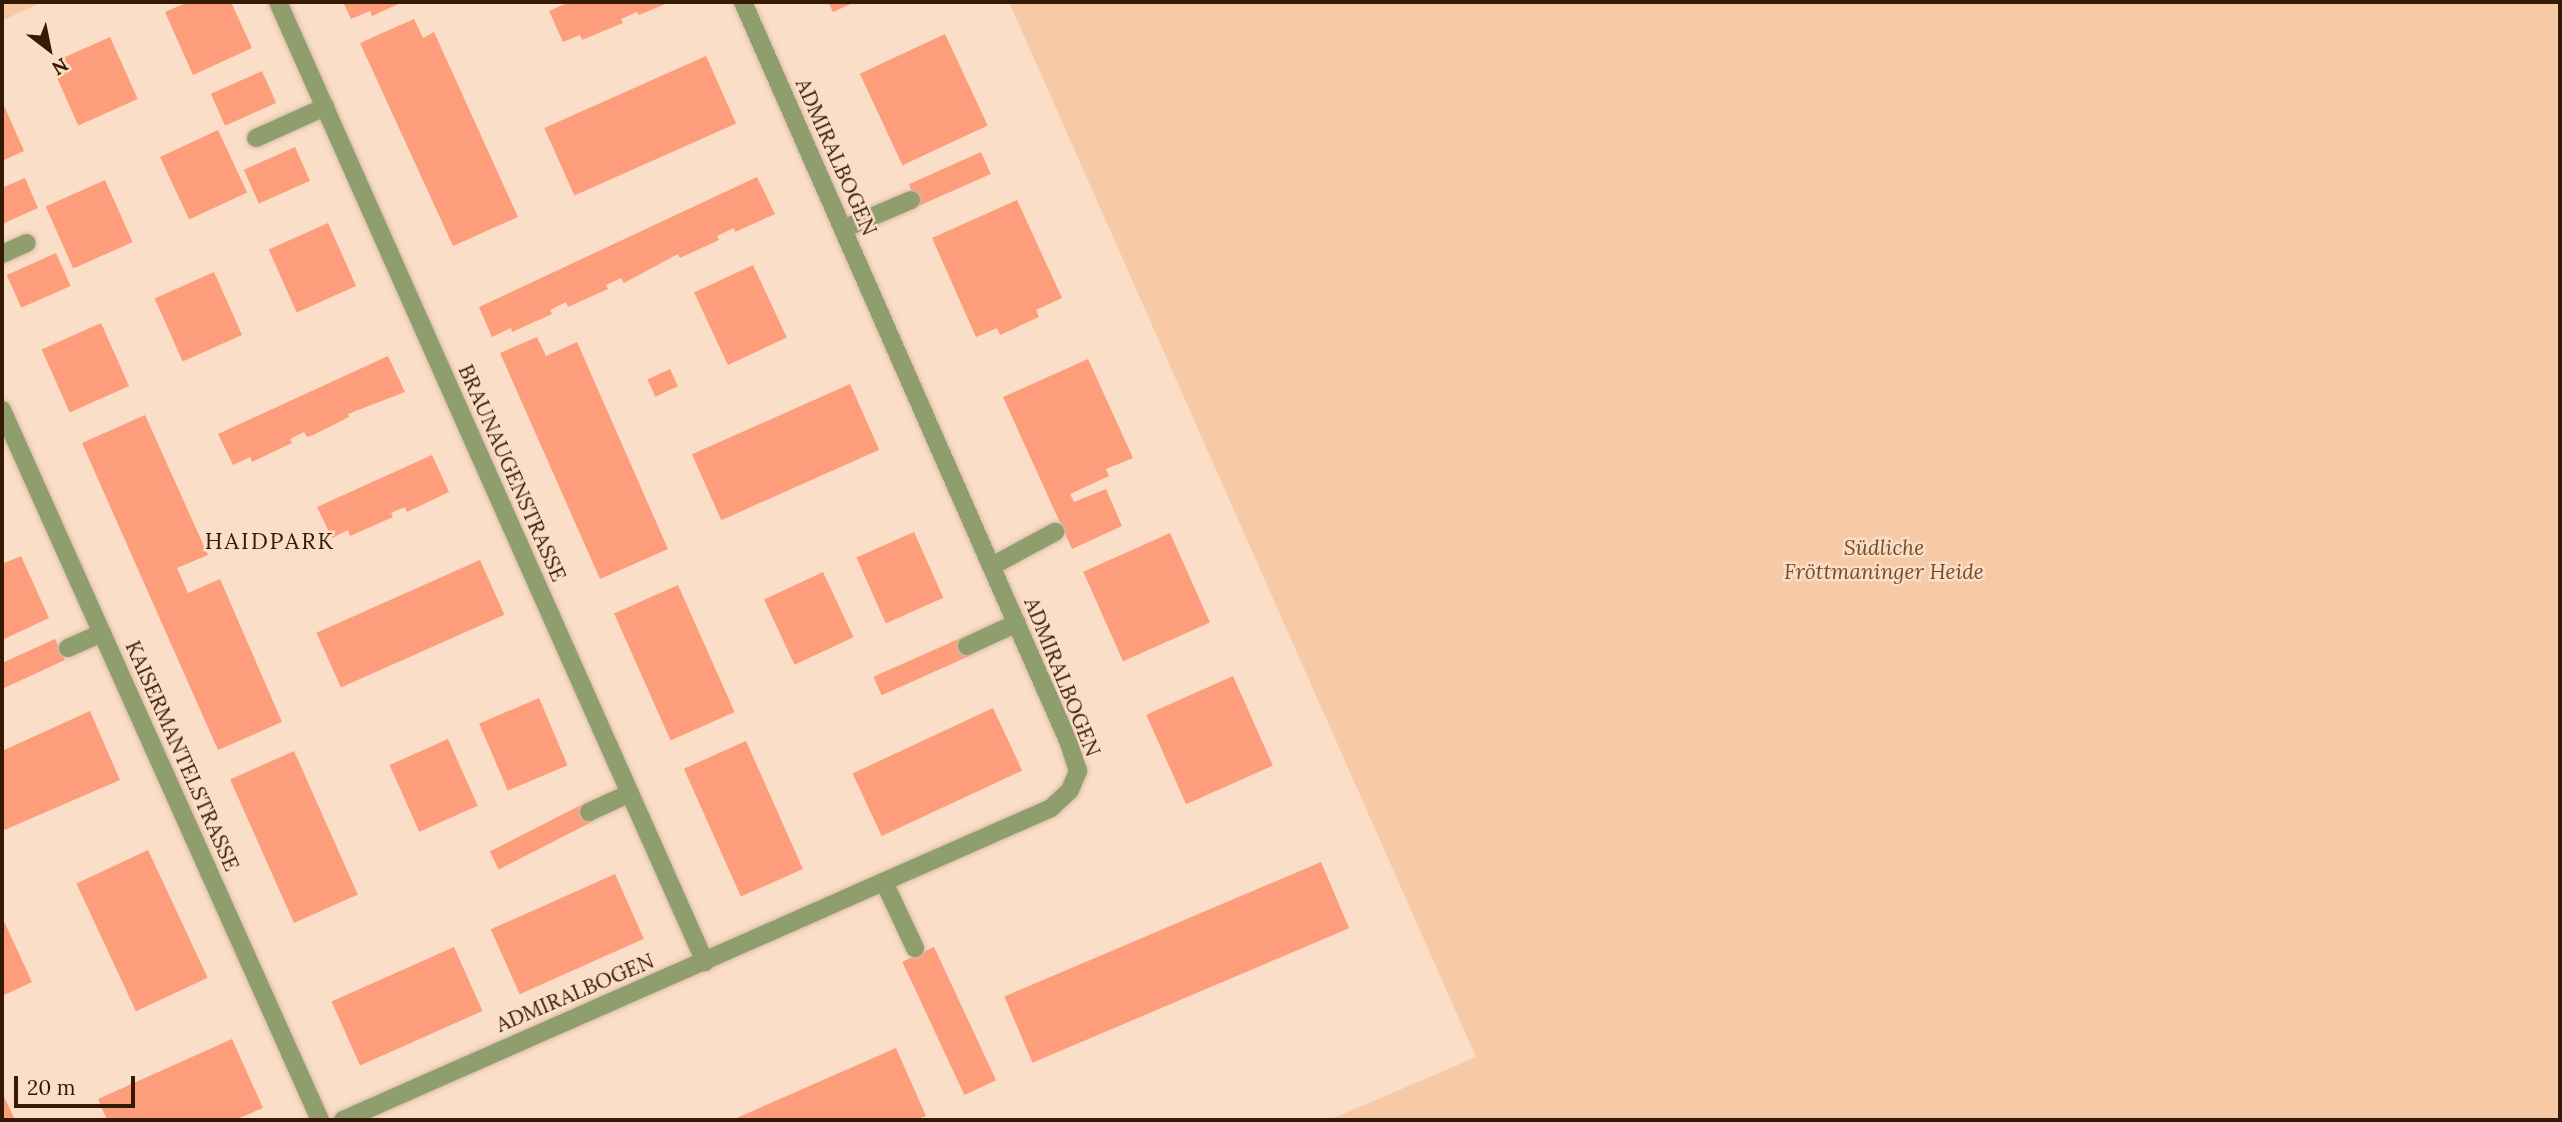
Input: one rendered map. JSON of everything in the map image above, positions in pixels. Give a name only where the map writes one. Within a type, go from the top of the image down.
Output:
[{"type":"street","name":"BRAUNAUGENSTRASSE","points":[[278,2],[705,962]]},
{"type":"street","name":"ADMIRALBOGEN","points":[[343,1120],[1051,808],[1070,790],[1078,771],[1017,623],[743,2]]},
{"type":"street","points":[[256,138],[325,107]]},
{"type":"street","points":[[843,229],[911,200]]},
{"type":"street","points":[[2,254],[27,243]]},
{"type":"street","name":"KAISERMANTELSTRASSE","points":[[2,410],[320,1120]]},
{"type":"street","points":[[992,566],[1055,532]]},
{"type":"street","points":[[967,646],[1017,623]]},
{"type":"street","points":[[68,648],[102,633]]},
{"type":"street","points":[[589,812],[630,793]]},
{"type":"street","points":[[884,882],[915,948]]},
{"type":"green space","points":[[2,2],[42,2],[2,21]]},
{"type":"green space","name":"Südliche Fröttmaninger Heide","points":[[1009,2],[2560,2],[2560,1120],[1329,1120],[1476,1057]]},
{"type":"building","points":[[188,2],[231,2],[252,48],[193,75],[165,12]]},
{"type":"building","points":[[343,2],[403,2],[372,16],[370,11],[351,19]]},
{"type":"building","points":[[569,2],[670,2],[639,15],[637,12],[621,19],[623,23],[582,40],[580,35],[563,42],[549,11]]},
{"type":"building","points":[[828,2],[855,2],[833,12]]},
{"type":"building","points":[[414,19],[423,38],[434,32],[518,217],[453,246],[360,43]]},
{"type":"building","points":[[945,34],[988,126],[902,165],[860,74]]},
{"type":"building","points":[[110,37],[138,99],[78,126],[51,63]]},
{"type":"building","points":[[706,56],[736,124],[574,196],[544,128]]},
{"type":"building","points":[[262,71],[276,103],[225,126],[211,94]]},
{"type":"building","points":[[2,101],[24,151],[2,161]]},
{"type":"building","points":[[218,130],[247,193],[189,220],[160,157]]},
{"type":"building","points":[[295,147],[310,181],[259,204],[244,170]]},
{"type":"building","points":[[981,152],[991,174],[919,206],[909,184]]},
{"type":"building","points":[[757,177],[775,214],[735,232],[734,228],[717,236],[719,240],[680,258],[678,254],[624,283],[621,278],[606,285],[608,289],[568,307],[566,302],[550,310],[552,314],[512,332],[511,328],[492,337],[479,307]]},
{"type":"building","points":[[25,178],[38,208],[2,224],[2,188]]},
{"type":"building","points":[[105,180],[133,242],[73,269],[46,206]]},
{"type":"building","points":[[1017,200],[1062,298],[1036,310],[1039,317],[1000,335],[997,328],[976,337],[932,238]]},
{"type":"building","points":[[328,223],[356,286],[297,312],[269,249]]},
{"type":"building","points":[[56,253],[71,286],[21,308],[7,275]]},
{"type":"building","points":[[753,265],[787,338],[728,365],[694,292]]},
{"type":"building","points":[[214,272],[242,335],[183,361],[155,298]]},
{"type":"building","points":[[101,323],[129,386],[70,412],[42,349]]},
{"type":"building","points":[[537,337],[546,356],[577,342],[668,549],[600,579],[500,353]]},
{"type":"building","points":[[388,356],[405,392],[348,414],[349,417],[313,435],[307,437],[304,432],[290,439],[292,443],[252,462],[250,457],[233,465],[218,434]]},
{"type":"building","points":[[1088,359],[1133,458],[1106,469],[1109,476],[1070,494],[1074,502],[1106,489],[1122,526],[1072,549],[1003,397]]},
{"type":"building","points":[[670,369],[678,386],[655,397],[647,380]]},
{"type":"building","points":[[850,384],[879,450],[721,520],[692,454]]},
{"type":"building","points":[[145,415],[208,555],[177,568],[188,593],[220,579],[282,722],[218,750],[82,443]]},
{"type":"building","points":[[432,455],[449,492],[407,512],[405,507],[391,513],[393,517],[350,536],[348,530],[332,538],[317,507]]},
{"type":"building","points":[[914,532],[943,598],[886,623],[856,558]]},
{"type":"building","points":[[1170,533],[1210,623],[1123,661],[1083,572]]},
{"type":"building","points":[[21,556],[49,618],[2,640],[2,564]]},
{"type":"building","points":[[480,560],[504,615],[341,688],[316,633]]},
{"type":"building","points":[[823,572],[853,637],[795,665],[764,599]]},
{"type":"building","points":[[678,585],[735,712],[671,740],[614,613]]},
{"type":"building","points":[[963,637],[971,655],[882,695],[873,677]]},
{"type":"building","points":[[55,639],[65,660],[2,689],[2,663]]},
{"type":"building","points":[[1233,676],[1273,766],[1186,804],[1146,715]]},
{"type":"building","points":[[539,698],[568,765],[508,791],[479,723]]},
{"type":"building","points":[[993,708],[1022,771],[882,836],[853,774]]},
{"type":"building","points":[[90,711],[120,780],[2,831],[2,751]]},
{"type":"building","points":[[448,739],[478,806],[419,832],[390,765]]},
{"type":"building","points":[[746,741],[803,869],[741,897],[684,769]]},
{"type":"building","points":[[294,751],[358,894],[294,923],[230,779]]},
{"type":"building","points":[[585,803],[594,821],[499,869],[490,852]]},
{"type":"building","points":[[148,850],[208,978],[136,1011],[76,883]]},
{"type":"building","points":[[1321,862],[1349,928],[1032,1063],[1004,996]]},
{"type":"building","points":[[615,874],[644,939],[520,994],[491,929]]},
{"type":"building","points":[[2,917],[32,982],[2,996]]},
{"type":"building","points":[[454,947],[482,1011],[360,1065],[332,1002]]},
{"type":"building","points":[[934,947],[996,1080],[964,1095],[902,962]]},
{"type":"building","points":[[232,1039],[263,1108],[235,1120],[107,1120],[98,1099]]},
{"type":"building","points":[[896,1048],[926,1116],[915,1120],[732,1120]]},
{"type":"building","points":[[2,1092],[15,1120],[2,1120]]},
{"type":"district","name":"HAIDPARK","points":[[270,541]]}]
